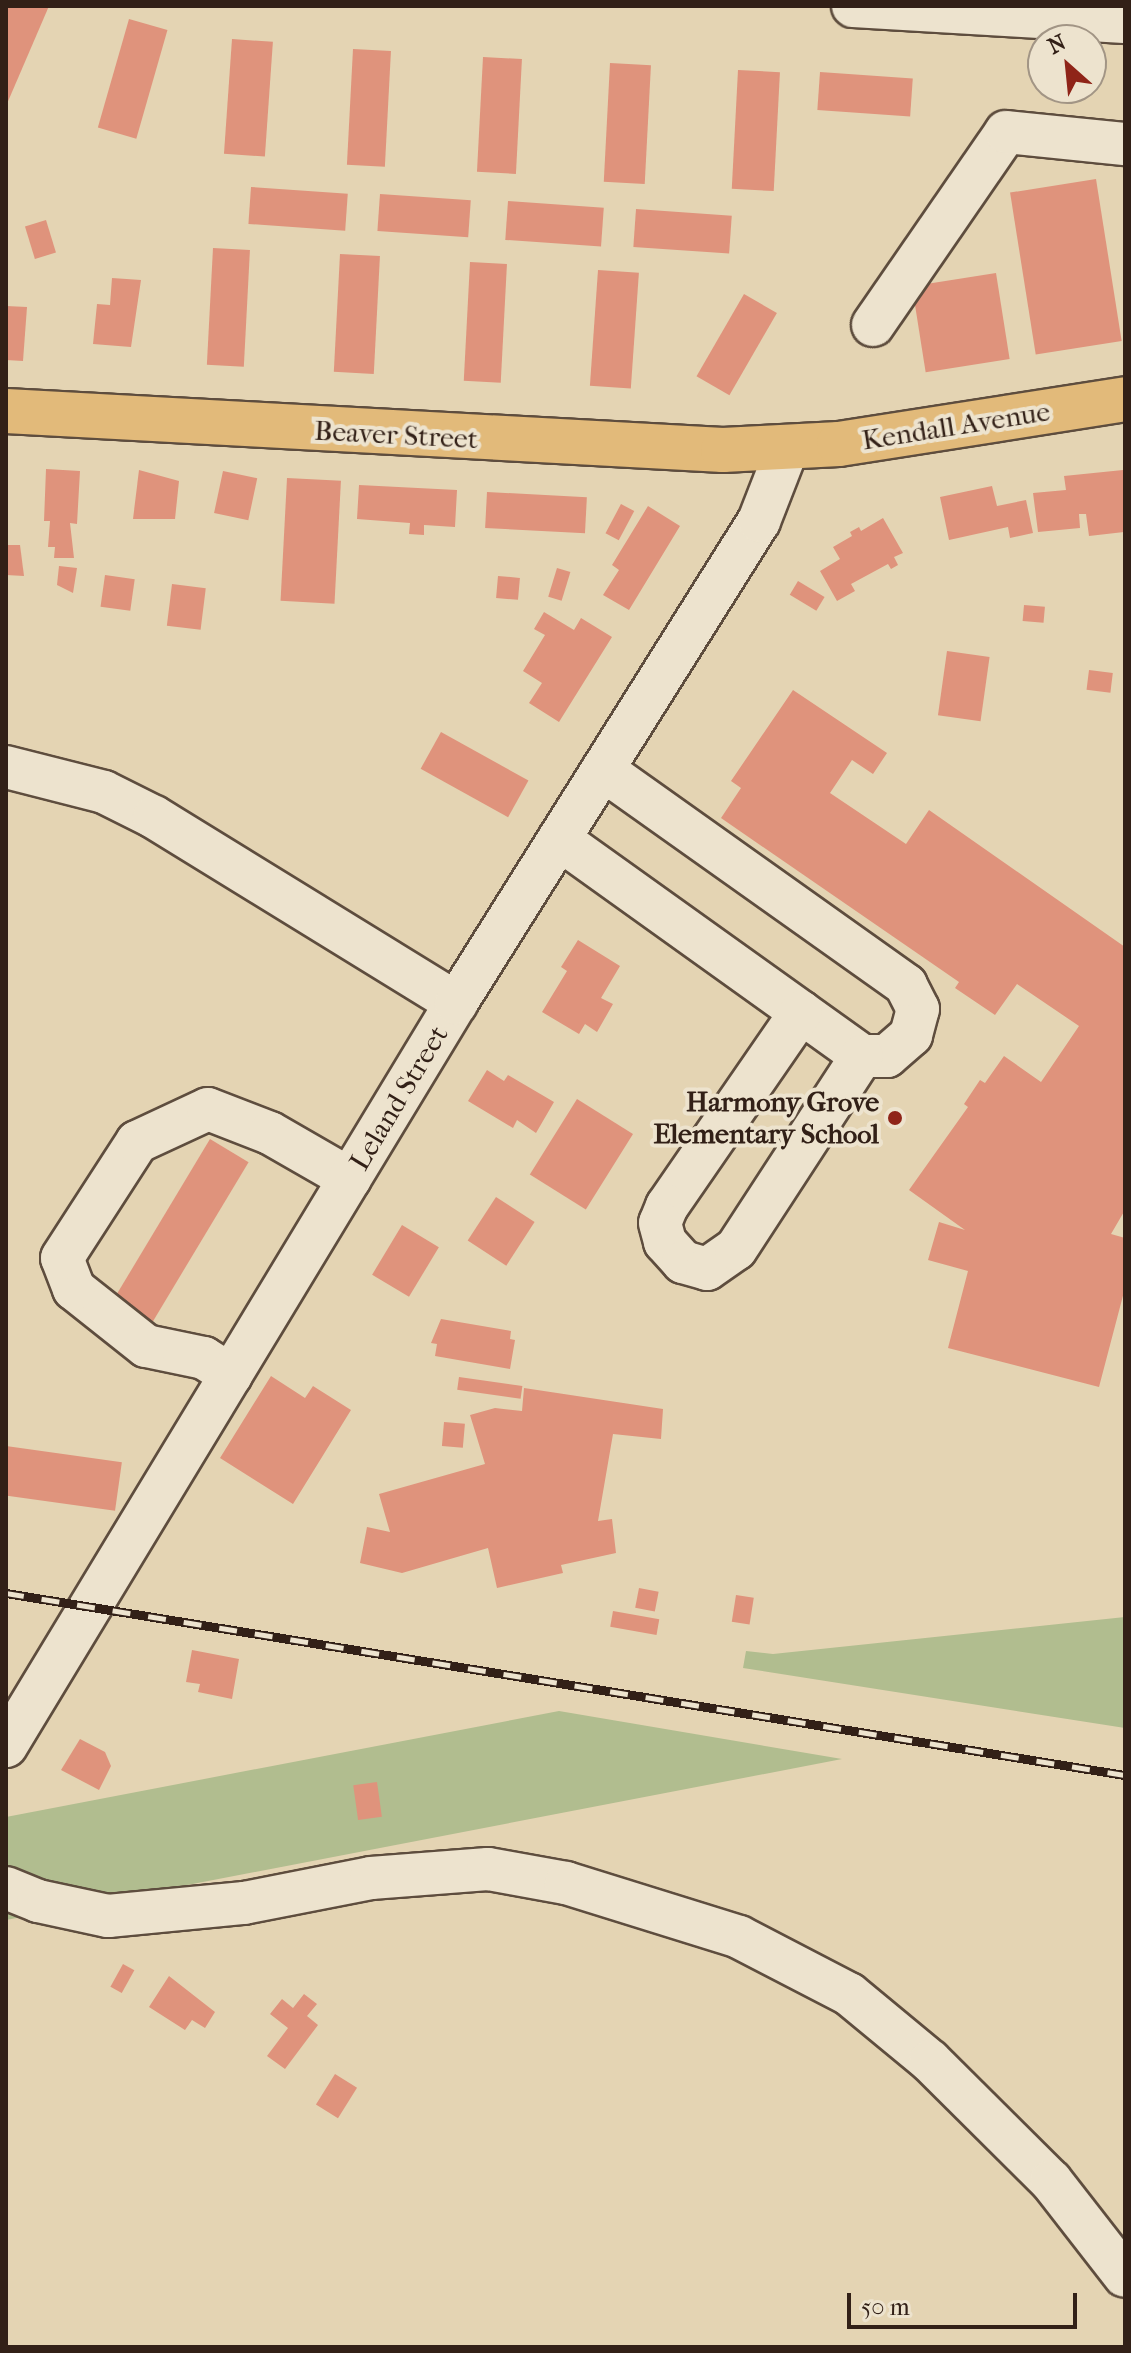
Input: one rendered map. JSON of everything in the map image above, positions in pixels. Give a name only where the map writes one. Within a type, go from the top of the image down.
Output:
[{"type":"main road","name":"Kendall Avenue","points":[[787,449],[1125,399]]},
{"type":"main road","name":"Beaver Street","points":[[6,411],[615,447],[787,449]]},
{"type":"street","points":[[853,6],[1022,11],[1125,22]]},
{"type":"street","points":[[873,325],[1006,132],[1125,144]]},
{"type":"street","name":"Leland Street","points":[[6,1746],[456,1003],[759,521],[787,449]]},
{"type":"street","points":[[6,767],[104,792],[154,817],[456,1003]]},
{"type":"street","points":[[559,839],[862,1056],[887,1056],[911,1035],[918,1009],[906,985],[603,770]]},
{"type":"street","points":[[801,1012],[667,1206],[660,1223],[665,1242],[683,1262],[707,1269],[736,1249],[862,1056]]},
{"type":"street","points":[[231,1375],[204,1358],[146,1346],[74,1289],[62,1258],[137,1142],[208,1109],[270,1133],[350,1179]]},
{"type":"street","points":[[6,1888],[38,1901],[108,1916],[244,1903],[371,1878],[488,1869],[566,1883],[739,1937],[849,1994],[930,2061],[1051,2181],[1125,2276]]},
{"type":"green space","points":[[1125,1617],[1125,1728],[743,1668],[746,1651],[773,1654]]},
{"type":"green space","points":[[559,1711],[842,1759],[6,1920],[6,1817]]},
{"type":"building","points":[[49,6],[6,106],[6,8]]},
{"type":"building","points":[[129,19],[167,30],[136,139],[98,128]]},
{"type":"building","points":[[232,39],[273,42],[265,157],[224,154]]},
{"type":"building","points":[[353,49],[391,51],[385,167],[347,165]]},
{"type":"building","points":[[483,57],[522,59],[516,174],[477,172]]},
{"type":"building","points":[[610,63],[651,65],[645,184],[604,182]]},
{"type":"building","points":[[738,70],[780,72],[774,191],[732,189]]},
{"type":"building","points":[[820,72],[913,78],[910,116],[817,110]]},
{"type":"building","points":[[1096,179],[1122,341],[1036,355],[1010,193]]},
{"type":"building","points":[[251,187],[348,194],[345,231],[248,224]]},
{"type":"building","points":[[380,194],[471,200],[468,237],[377,231]]},
{"type":"building","points":[[508,201],[604,208],[601,247],[505,240]]},
{"type":"building","points":[[636,209],[732,216],[729,254],[633,247]]},
{"type":"building","points":[[46,220],[56,253],[35,259],[25,226]]},
{"type":"building","points":[[213,248],[250,250],[244,367],[207,365]]},
{"type":"building","points":[[340,254],[380,256],[374,374],[334,372]]},
{"type":"building","points":[[470,262],[507,264],[501,383],[464,381]]},
{"type":"building","points":[[598,270],[639,273],[631,389],[590,386]]},
{"type":"building","points":[[996,273],[1010,359],[926,372],[912,286]]},
{"type":"building","points":[[112,278],[141,280],[131,347],[93,344],[97,304],[110,305]]},
{"type":"building","points":[[744,294],[777,313],[729,395],[696,376]]},
{"type":"building","points":[[6,306],[27,307],[23,361],[6,360]]},
{"type":"building","points":[[46,469],[80,471],[77,524],[70,523],[74,558],[54,558],[55,547],[48,547],[50,521],[44,521]]},
{"type":"building","points":[[139,470],[179,481],[175,519],[133,519]]},
{"type":"building","points":[[1123,470],[1124,532],[1089,536],[1086,514],[1079,514],[1080,528],[1038,532],[1033,493],[1066,490],[1064,476]]},
{"type":"building","points":[[223,471],[257,478],[248,520],[214,513]]},
{"type":"building","points":[[287,478],[341,481],[334,604],[281,601]]},
{"type":"building","points":[[359,485],[457,490],[455,527],[424,525],[424,535],[409,534],[410,523],[357,519]]},
{"type":"building","points":[[992,486],[997,506],[1026,500],[1033,533],[1010,538],[1008,527],[949,540],[940,497]]},
{"type":"building","points":[[487,492],[587,497],[585,533],[485,528]]},
{"type":"building","points":[[621,504],[634,511],[619,540],[606,533]]},
{"type":"building","points":[[648,506],[680,526],[629,610],[603,595],[619,570],[612,565]]},
{"type":"building","points":[[883,518],[903,553],[894,557],[898,565],[891,569],[888,564],[851,584],[855,591],[837,601],[820,571],[840,559],[833,547],[852,536],[850,532],[859,527],[861,531]]},
{"type":"building","points":[[6,545],[20,545],[24,576],[6,575]]},
{"type":"building","points":[[59,566],[77,568],[73,593],[57,585]]},
{"type":"building","points":[[557,568],[570,572],[562,601],[548,597]]},
{"type":"building","points":[[105,575],[135,579],[130,611],[101,607]]},
{"type":"building","points":[[498,576],[520,578],[518,600],[496,598]]},
{"type":"building","points":[[798,581],[825,597],[816,611],[790,595]]},
{"type":"building","points":[[172,584],[206,588],[201,630],[167,626]]},
{"type":"building","points":[[1024,605],[1045,607],[1044,623],[1023,621]]},
{"type":"building","points":[[544,612],[574,630],[581,618],[612,637],[559,722],[529,703],[542,683],[523,671],[545,635],[534,629]]},
{"type":"building","points":[[947,651],[990,657],[981,721],[938,715]]},
{"type":"building","points":[[1089,670],[1113,673],[1110,693],[1087,690]]},
{"type":"building","points":[[793,690],[887,753],[873,774],[852,760],[830,793],[906,844],[929,810],[1125,947],[1125,1210],[1111,1234],[1125,1238],[1125,1288],[1099,1387],[948,1348],[968,1271],[928,1260],[939,1222],[965,1230],[909,1190],[968,1107],[964,1104],[980,1080],[985,1083],[1004,1056],[1041,1082],[1079,1026],[1017,984],[995,1015],[955,988],[959,982],[721,818],[741,788],[731,781]]},
{"type":"building","points":[[441,732],[528,780],[508,817],[421,769]]},
{"type":"building","points":[[578,940],[620,966],[601,998],[613,1004],[597,1032],[585,1024],[579,1034],[542,1012],[567,971],[561,967]]},
{"type":"building","points":[[487,1070],[504,1081],[508,1075],[554,1102],[536,1133],[517,1120],[513,1128],[468,1101]]},
{"type":"building","points":[[577,1099],[633,1134],[586,1209],[530,1174]]},
{"type":"building","points":[[210,1139],[249,1162],[149,1328],[110,1305]]},
{"type":"building","points":[[496,1197],[535,1222],[506,1266],[468,1241]]},
{"type":"building","points":[[402,1225],[439,1247],[409,1297],[372,1275]]},
{"type":"building","points":[[441,1319],[511,1331],[510,1339],[515,1340],[510,1369],[435,1356],[437,1344],[431,1343]]},
{"type":"building","points":[[271,1376],[305,1398],[313,1386],[351,1410],[293,1504],[220,1458]]},
{"type":"building","points":[[459,1377],[522,1386],[521,1399],[457,1390]]},
{"type":"building","points":[[524,1388],[663,1409],[661,1439],[613,1434],[598,1521],[612,1519],[616,1553],[561,1565],[563,1573],[497,1588],[488,1548],[402,1573],[360,1563],[367,1527],[390,1532],[379,1494],[485,1464],[470,1415],[495,1408],[522,1411]]},
{"type":"building","points":[[444,1422],[465,1424],[463,1448],[442,1446]]},
{"type":"building","points":[[6,1446],[122,1462],[115,1511],[6,1495]]},
{"type":"building","points":[[639,1588],[659,1592],[655,1611],[635,1608]]},
{"type":"building","points":[[736,1595],[754,1598],[750,1624],[732,1622]]},
{"type":"building","points":[[613,1611],[659,1619],[657,1635],[610,1627]]},
{"type":"building","points":[[192,1650],[239,1659],[232,1699],[198,1692],[200,1684],[186,1682]]},
{"type":"building","points":[[80,1739],[105,1752],[111,1766],[99,1790],[61,1770]]},
{"type":"building","points":[[377,1782],[382,1817],[358,1820],[353,1785]]},
{"type":"building","points":[[123,1964],[134,1970],[122,1993],[110,1987]]},
{"type":"building","points":[[169,1976],[215,2012],[205,2028],[192,2020],[185,2030],[149,2007]]},
{"type":"building","points":[[304,1994],[317,2004],[307,2016],[318,2025],[285,2069],[267,2056],[288,2028],[270,2014],[282,1999],[293,2008]]},
{"type":"building","points":[[335,2074],[357,2088],[338,2118],[316,2105]]},
{"type":"railway","points":[[6,1593],[1125,1775]]},
{"type":"place","name":"Harmony Grove Elementary School","points":[[895,1118]]}]
